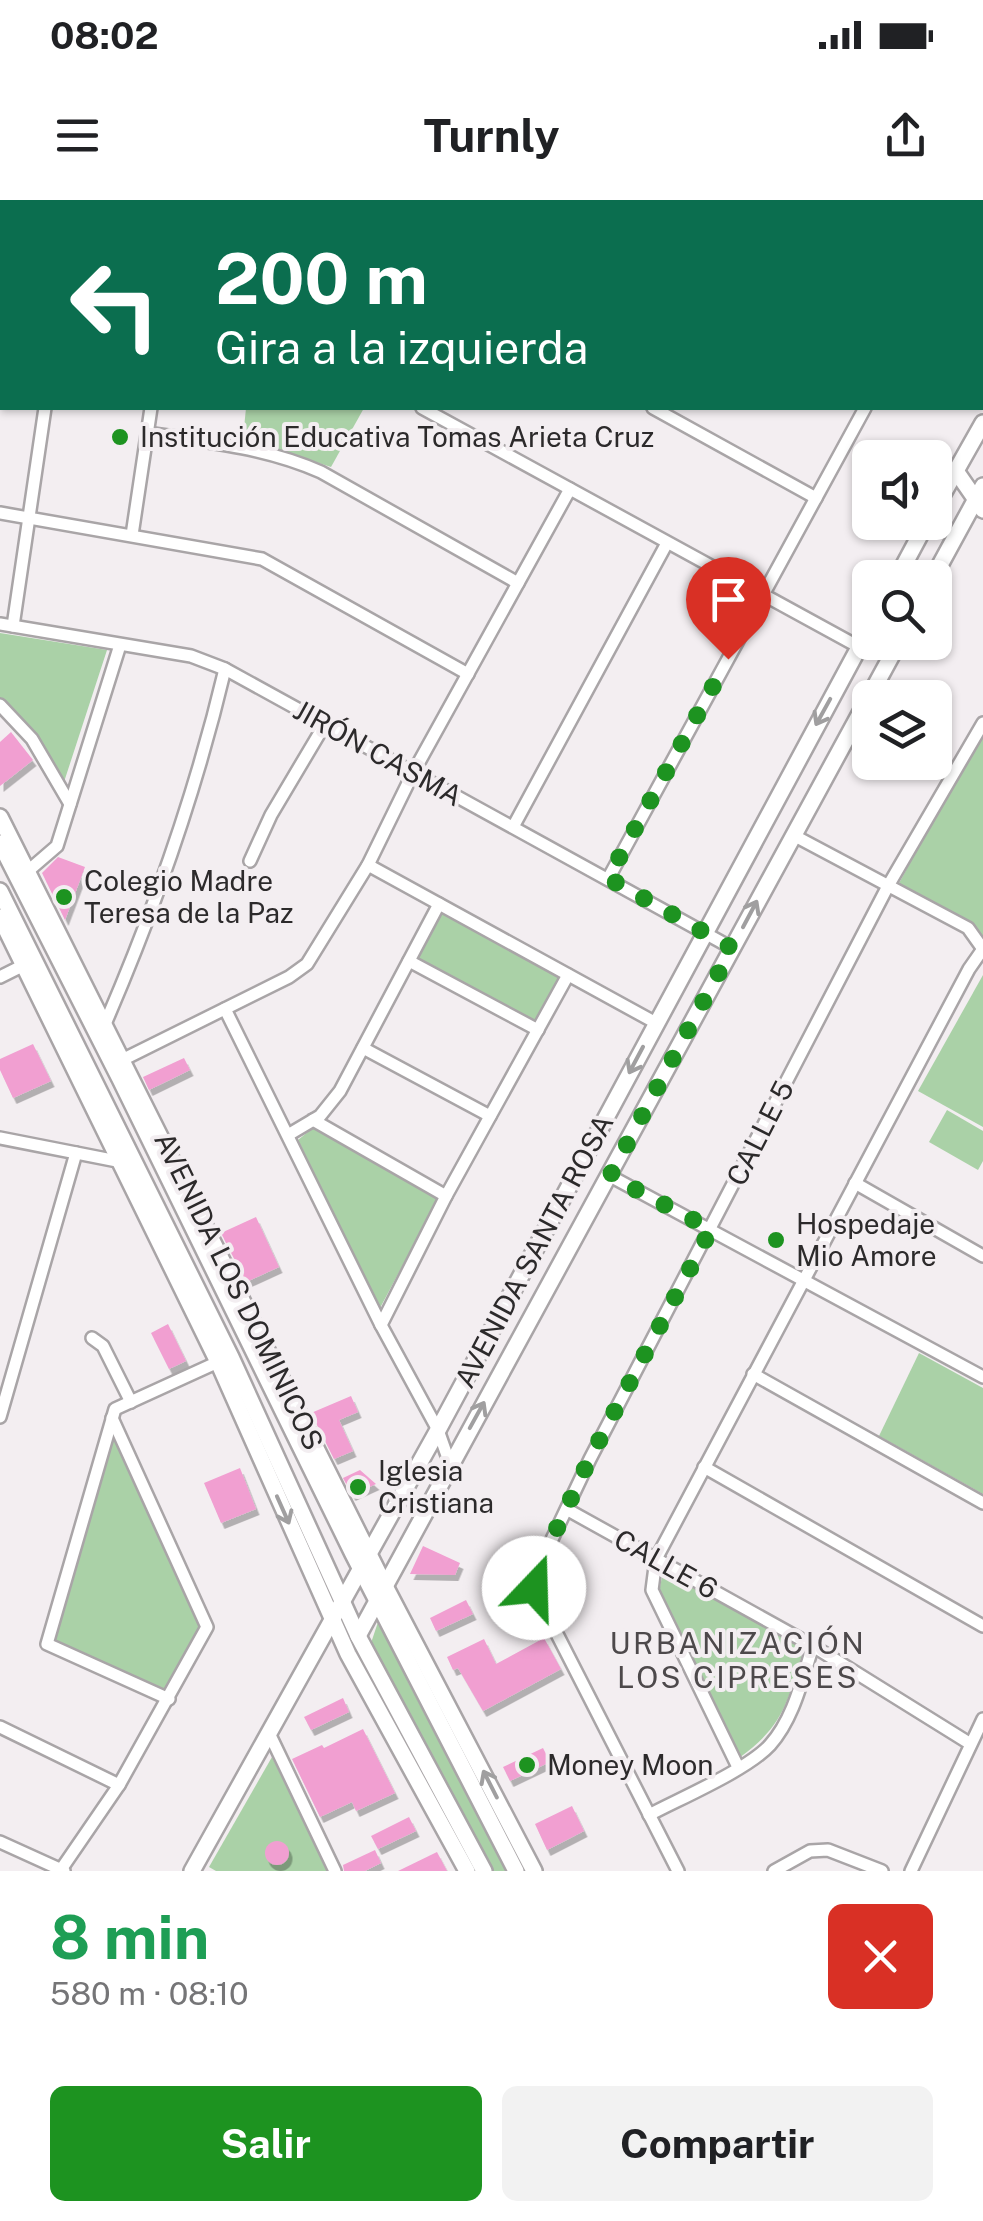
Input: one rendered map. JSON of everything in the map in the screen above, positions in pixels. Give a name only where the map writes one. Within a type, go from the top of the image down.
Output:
[{"type":"main road","points":[[952,477],[983,424]]},
{"type":"main road","points":[[970,446],[983,460]]},
{"type":"main road","points":[[945,560],[981,498],[956,470]]},
{"type":"main road","name":"AVENIDA SANTA ROSA","points":[[197,1869],[852,660]]},
{"type":"main road","name":"AVENIDA SANTA ROSA","points":[[358,1636],[888,660]]},
{"type":"main road","name":"AVENIDA LOS DOMINICOS","points":[[0,817],[144,1098],[516,1871]]},
{"type":"main road","name":"AVENIDA LOS DOMINICOS","points":[[0,843],[366,1562]]},
{"type":"main road","name":"AVENIDA LOS DOMINICOS","points":[[0,892],[231,1356],[342,1604],[484,1871]]},
{"type":"main road","name":"AVENIDA LOS DOMINICOS","points":[[0,917],[218,1362],[333,1622],[467,1871]]},
{"type":"main road","points":[[54,997],[55,1026]]},
{"type":"main road","points":[[120,1079],[144,1098]]},
{"type":"main road","name":"AVENIDA LOS DOMINICOS","points":[[381,1593],[534,1871]]},
{"type":"street","points":[[7,625],[44,410]]},
{"type":"street","points":[[132,535],[151,410]]},
{"type":"street","points":[[426,410],[852,643]]},
{"type":"street","points":[[658,410],[816,498]]},
{"type":"street","points":[[608,878],[864,410]]},
{"type":"street","points":[[147,434],[258,449],[290,458],[518,583]]},
{"type":"street","points":[[124,1059],[308,964],[368,865],[413,773],[570,489]]},
{"type":"street","points":[[0,513],[262,559],[468,674]]},
{"type":"street","points":[[513,827],[667,543]]},
{"type":"street","name":"JIRÓN CASMA","points":[[7,625],[191,656],[225,669],[732,948]]},
{"type":"street","points":[[28,871],[57,846],[120,645]]},
{"type":"street","points":[[106,1024],[129,970],[210,730],[225,669]]},
{"type":"street","points":[[0,705],[32,738],[70,804]]},
{"type":"street","points":[[250,861],[271,816],[326,724]]},
{"type":"street","name":"CALLE 5","points":[[678,1871],[534,1588],[537,1571],[590,1458],[888,886],[981,730]]},
{"type":"street","points":[[738,1767],[652,1590],[656,1559],[983,949],[968,928],[793,835]]},
{"type":"street","points":[[368,865],[656,1023]]},
{"type":"street","points":[[288,1135],[314,1120],[340,1091],[440,904]]},
{"type":"street","points":[[409,961],[538,1030]]},
{"type":"street","points":[[0,977],[24,965]]},
{"type":"street","points":[[381,1324],[446,1196],[568,975]]},
{"type":"street","points":[[225,1009],[381,1324],[438,1430],[450,1464]]},
{"type":"street","points":[[363,1048],[490,1116]]},
{"type":"street","points":[[314,1120],[446,1196]]},
{"type":"street","points":[[0,1138],[122,1162]]},
{"type":"street","points":[[0,1417],[76,1152]]},
{"type":"street","points":[[610,1176],[983,1377]]},
{"type":"street","points":[[856,1183],[983,1256]]},
{"type":"street","points":[[92,1338],[103,1346],[131,1402]]},
{"type":"street","points":[[168,1699],[48,1644],[115,1409],[218,1362]]},
{"type":"street","points":[[753,1374],[983,1503]]},
{"type":"street","points":[[0,1842],[62,1870],[119,1786],[207,1627],[112,1418]]},
{"type":"street","points":[[704,1466],[983,1626]]},
{"type":"street","name":"CALLE 6","points":[[568,1510],[813,1646],[970,1742]]},
{"type":"street","points":[[649,1815],[769,1746],[792,1711],[813,1646]]},
{"type":"street","points":[[911,1871],[983,1720]]},
{"type":"street","points":[[0,1727],[119,1786]]},
{"type":"street","points":[[269,1733],[336,1871]]},
{"type":"street","points":[[774,1871],[810,1851],[828,1850],[882,1871]]},
{"type":"street","points":[[802,1871],[810,1851]]},
{"type":"green space","points":[[246,410],[363,410],[331,467],[243,438]]},
{"type":"green space","points":[[0,633],[107,650],[64,782],[36,736],[0,698]]},
{"type":"green space","points":[[979,734],[983,739],[983,943],[897,887]]},
{"type":"green space","points":[[442,912],[560,978],[535,1023],[418,958]]},
{"type":"green space","points":[[983,975],[983,1127],[918,1091]]},
{"type":"green space","points":[[947,1110],[983,1131],[983,1161],[978,1170],[929,1142]]},
{"type":"green space","points":[[314,1127],[438,1199],[380,1308],[298,1140]]},
{"type":"green space","points":[[919,1353],[983,1388],[983,1494],[879,1436]]},
{"type":"green space","points":[[114,1436],[202,1626],[166,1692],[53,1642]]},
{"type":"green space","points":[[663,1572],[804,1648],[789,1697],[776,1722],[739,1758],[659,1592]]},
{"type":"green space","points":[[379,1619],[507,1871],[490,1871],[371,1643]]},
{"type":"green space","points":[[272,1757],[328,1871],[216,1871],[209,1867]]},
{"type":"building","points":[[11,732],[33,760],[0,786],[0,742]]},
{"type":"building","name":"Colegio Madre Teresa de la Paz","points":[[58,857],[85,867],[65,920],[42,873]]},
{"type":"building","points":[[33,1044],[51,1081],[13,1098],[0,1070],[0,1059]]},
{"type":"building","points":[[184,1058],[190,1070],[149,1090],[143,1077]]},
{"type":"building","points":[[256,1217],[279,1267],[246,1282],[221,1233]]},
{"type":"building","points":[[168,1324],[186,1361],[169,1369],[151,1333]]},
{"type":"building","points":[[351,1396],[358,1412],[339,1420],[353,1451],[334,1459],[311,1413]]},
{"type":"building","points":[[240,1468],[256,1509],[221,1523],[204,1483]]},
{"type":"building","points":[[360,1470],[376,1484],[352,1495],[343,1478]]},
{"type":"building","points":[[423,1546],[460,1563],[455,1575],[410,1574]]},
{"type":"building","points":[[466,1600],[473,1614],[436,1631],[430,1618]]},
{"type":"building","points":[[544,1638],[561,1669],[483,1711],[458,1668],[453,1670],[447,1657],[484,1639],[496,1664]]},
{"type":"building","points":[[343,1698],[349,1712],[311,1730],[304,1717]]},
{"type":"building","points":[[363,1729],[395,1793],[356,1811],[352,1802],[320,1817],[292,1759]]},
{"type":"building","name":"Money Moon","points":[[543,1748],[550,1762],[510,1781],[503,1767]]},
{"type":"building","points":[[572,1806],[584,1831],[547,1850],[535,1824]]},
{"type":"building","points":[[409,1817],[416,1831],[378,1849],[371,1836]]},
{"type":"building","points":[[277,1841],[286,1844],[286,1862],[277,1865],[268,1862],[265,1853],[268,1844]]},
{"type":"building","points":[[375,1850],[381,1863],[365,1871],[344,1871],[343,1865]]},
{"type":"building","points":[[437,1852],[447,1871],[398,1871]]},
{"type":"place","name":"Institución Educativa Tomas Arieta Cruz","points":[[120,437]]},
{"type":"place","name":"Colegio Madre Teresa de la Paz","points":[[64,897]]},
{"type":"place","name":"Hospedaje Mio Amore","points":[[776,1240]]},
{"type":"place","name":"Iglesia Cristiana","points":[[358,1487]]},
{"type":"place","name":"Money Moon","points":[[527,1765]]},
{"type":"district","name":"URBANIZACIÓN LOS CIPRESES","points":[[738,1661]]},
{"type":"route","points":[[534,1588],[537,1571],[590,1458],[711,1229],[610,1176],[732,948],[608,878],[728,659]]}]
